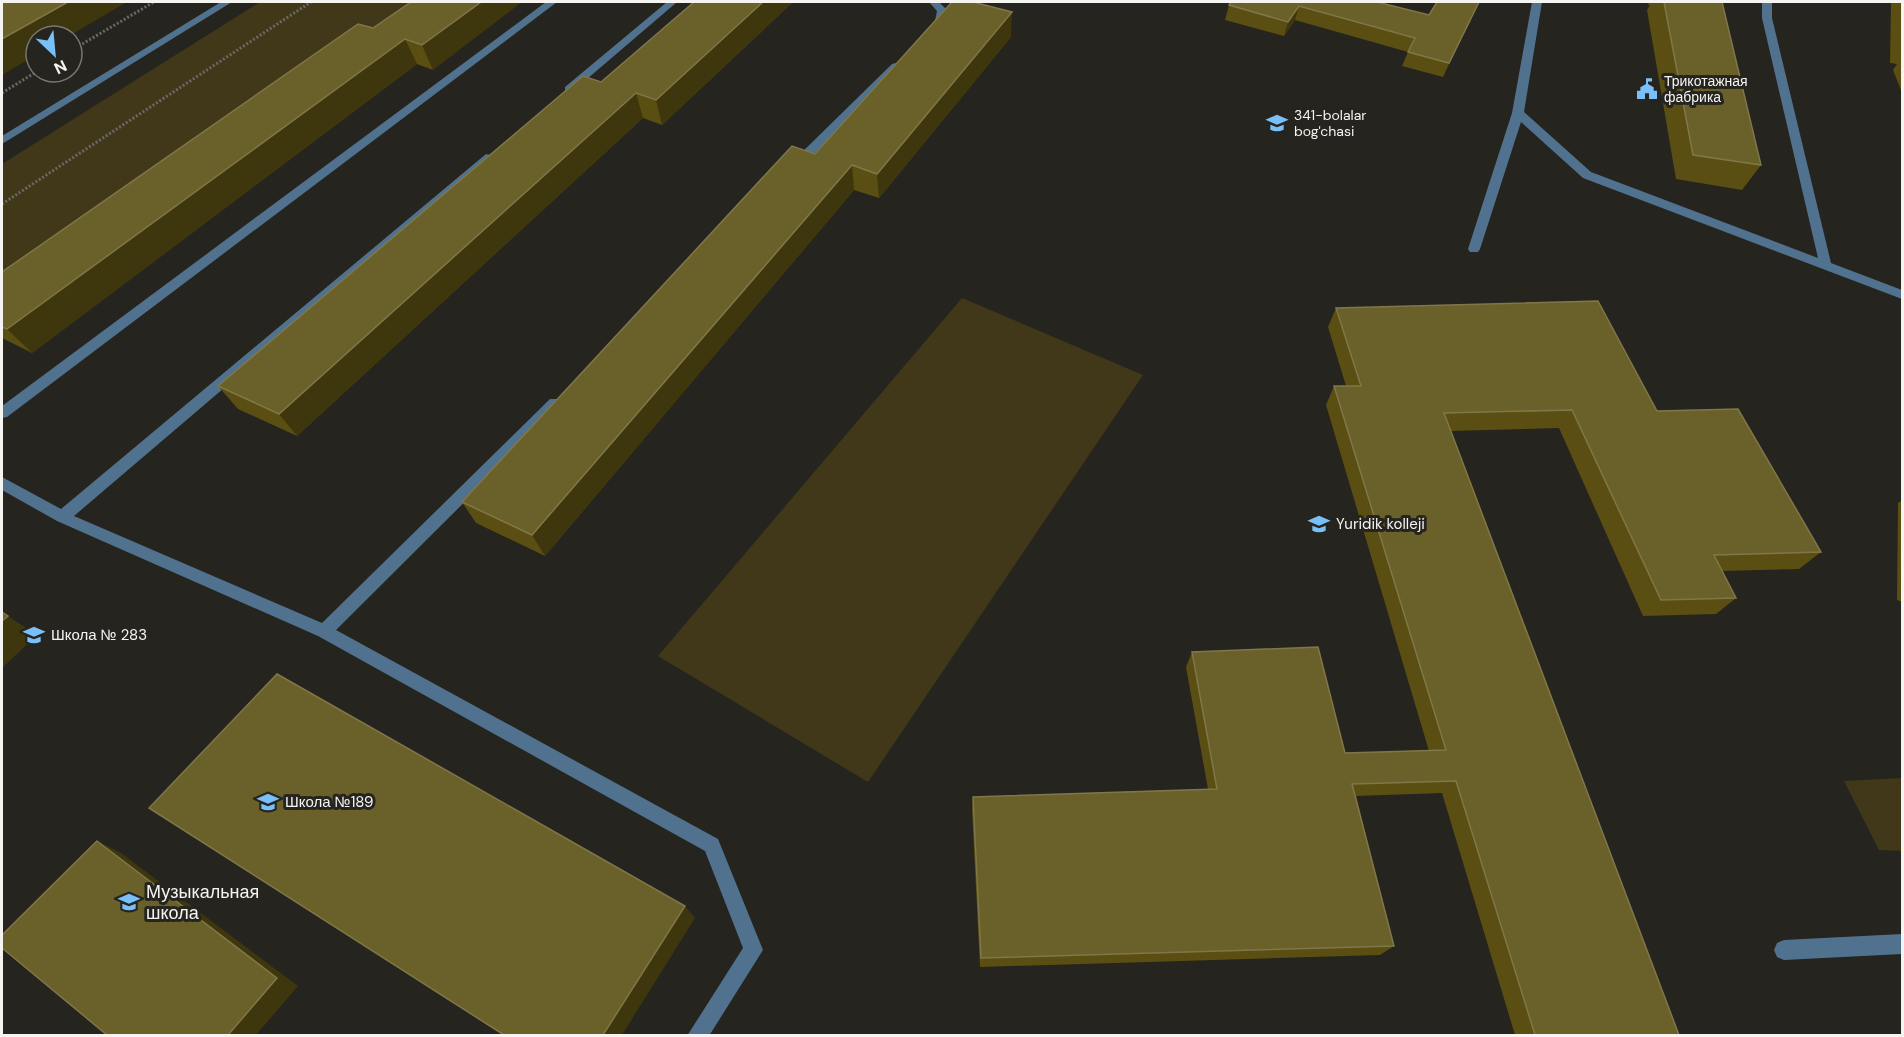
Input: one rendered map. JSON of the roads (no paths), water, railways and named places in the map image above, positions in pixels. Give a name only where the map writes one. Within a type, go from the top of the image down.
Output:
[{"type":"street","points":[[2,141],[227,2]]},
{"type":"street","points":[[2,412],[552,2]]},
{"type":"street","points":[[562,94],[672,2]]},
{"type":"street","points":[[923,39],[940,22],[942,10],[934,2]]},
{"type":"street","points":[[1474,249],[1518,112],[1537,2]]},
{"type":"street","points":[[1767,2],[1767,18],[1826,267]]},
{"type":"street","points":[[788,172],[906,56]]},
{"type":"street","points":[[1518,112],[1587,176],[1902,294]]},
{"type":"street","points":[[62,517],[499,148]]},
{"type":"street","points":[[324,631],[569,389]]},
{"type":"street","points":[[2,483],[62,517],[324,631],[712,845],[753,950],[697,1035]]},
{"type":"street","points":[[1784,950],[1902,944]]},
{"type":"place","name":"Трикотажная фабрика","points":[[1647,89]]},
{"type":"place","name":"341-bolalar bog'chasi","points":[[1277,123]]},
{"type":"place","name":"Yuridik kolleji","points":[[1319,524]]},
{"type":"place","name":"Школа № 283","points":[[34,635]]},
{"type":"place","name":"Школа №189","points":[[268,802]]},
{"type":"place","name":"Музыкальная школа","points":[[129,902]]}]
